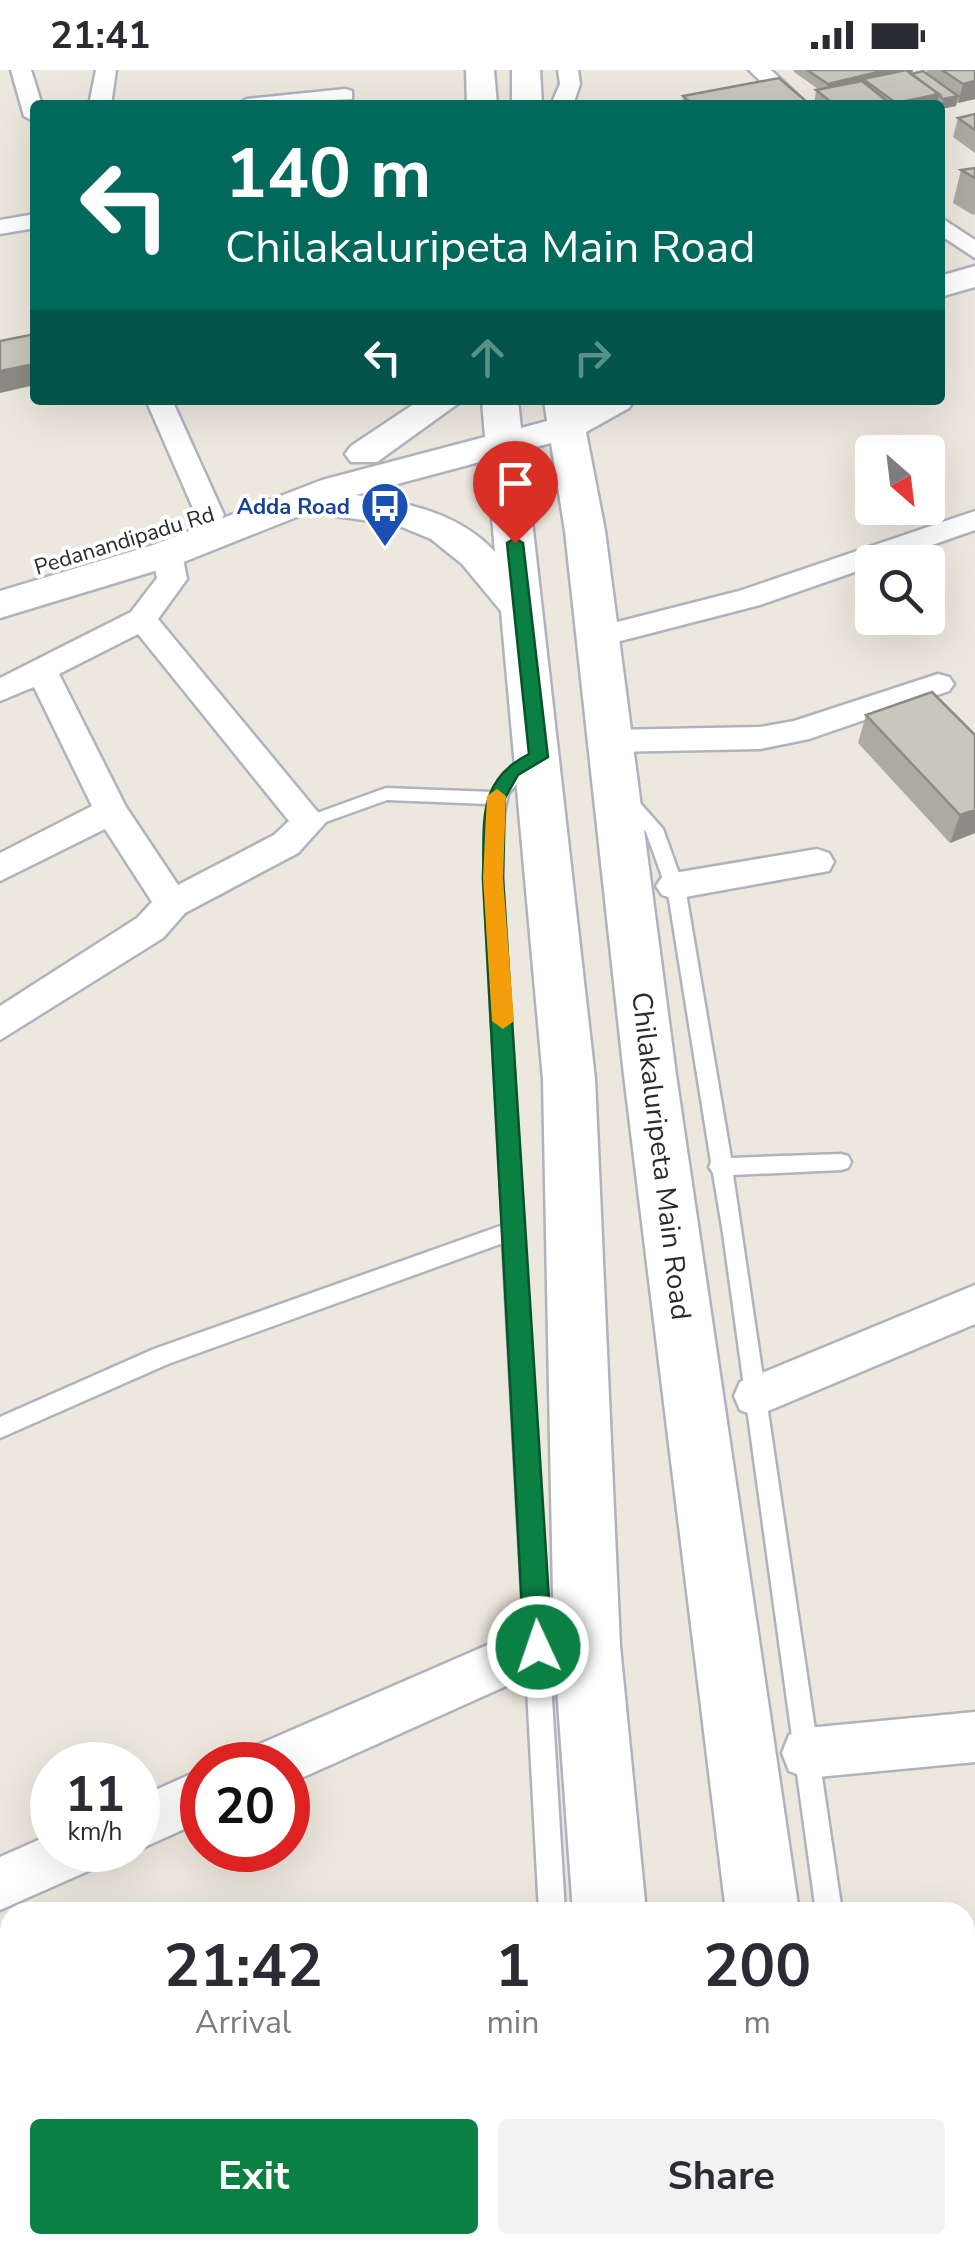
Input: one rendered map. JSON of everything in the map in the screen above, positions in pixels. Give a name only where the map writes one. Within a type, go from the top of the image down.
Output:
[{"type":"main road","points":[[480,70],[482,100]]},
{"type":"main road","points":[[526,70],[527,100]]},
{"type":"main road","points":[[945,285],[975,276]]},
{"type":"main road","points":[[364,454],[438,405]]},
{"type":"main road","points":[[609,1902],[588,1646],[570,1079],[521,610],[557,419],[628,405]]},
{"type":"main road","name":"Pedanandipadu Rd","points":[[0,577],[210,515],[364,454],[557,419]]},
{"type":"main road","name":"Pedanandipadu Rd","points":[[0,605],[167,554],[336,488],[557,419]]},
{"type":"main road","name":"Chilakaluripeta Main Road","points":[[557,419],[585,530],[761,1902]]},
{"type":"main road","points":[[291,506],[335,504],[409,514],[448,529],[481,558],[521,610]]},
{"type":"street","points":[[21,70],[30,100]]},
{"type":"street","points":[[101,100],[106,70]]},
{"type":"street","points":[[564,100],[570,84],[568,70]]},
{"type":"street","points":[[759,70],[792,100]]},
{"type":"street","points":[[296,100],[346,95]]},
{"type":"street","points":[[0,227],[30,223]]},
{"type":"street","points":[[945,228],[975,251]]},
{"type":"street","points":[[161,405],[210,515]]},
{"type":"street","points":[[598,636],[749,598],[975,520]]},
{"type":"street","points":[[0,691],[142,618],[172,580],[167,554]]},
{"type":"street","points":[[0,1025],[150,928],[172,904],[286,844],[309,822],[142,618]]},
{"type":"street","points":[[40,668],[112,812],[172,904]]},
{"type":"street","points":[[611,748],[760,738],[798,731],[938,684]]},
{"type":"street","points":[[0,868],[112,812]]},
{"type":"street","points":[[674,886],[817,862]]},
{"type":"street","points":[[756,1396],[975,1304]]},
{"type":"street","points":[[310,1747],[538,1647]]},
{"type":"street","points":[[806,1753],[975,1737]]},
{"type":"street","points":[[0,1884],[30,1871]]},
{"type":"lane","points":[[611,748],[618,788],[654,829],[674,886],[756,1396],[828,1902]]},
{"type":"lane","points":[[539,757],[511,771],[496,798],[493,878],[551,1902]]},
{"type":"lane","points":[[309,822],[386,794],[496,798]]},
{"type":"lane","points":[[720,1168],[841,1162]]},
{"type":"lane","points":[[0,1428],[162,1356],[514,1230]]},
{"type":"building","points":[[807,70],[886,70],[828,84]]},
{"type":"building","points":[[906,70],[939,94],[892,100],[863,79]]},
{"type":"building","points":[[942,70],[975,70],[975,81],[963,84]]},
{"type":"building","points":[[923,71],[958,96],[943,99],[911,74]]},
{"type":"building","points":[[779,78],[805,100],[687,100],[683,96]]},
{"type":"building","points":[[862,81],[886,100],[829,100],[816,90]]},
{"type":"building","points":[[975,114],[975,130],[958,118]]},
{"type":"building","points":[[975,168],[975,178],[961,170]]},
{"type":"building","points":[[30,335],[30,365],[0,371],[0,341]]},
{"type":"building","points":[[932,692],[975,735],[975,810],[960,815],[866,715]]},
{"type":"slow traffic","points":[[497,796],[493,878],[503,1021]]},
{"type":"place","name":"Adda Road","points":[[385,548]]},
{"type":"route","points":[[515,543],[539,757],[511,771],[496,798],[493,878],[538,1647]]}]
